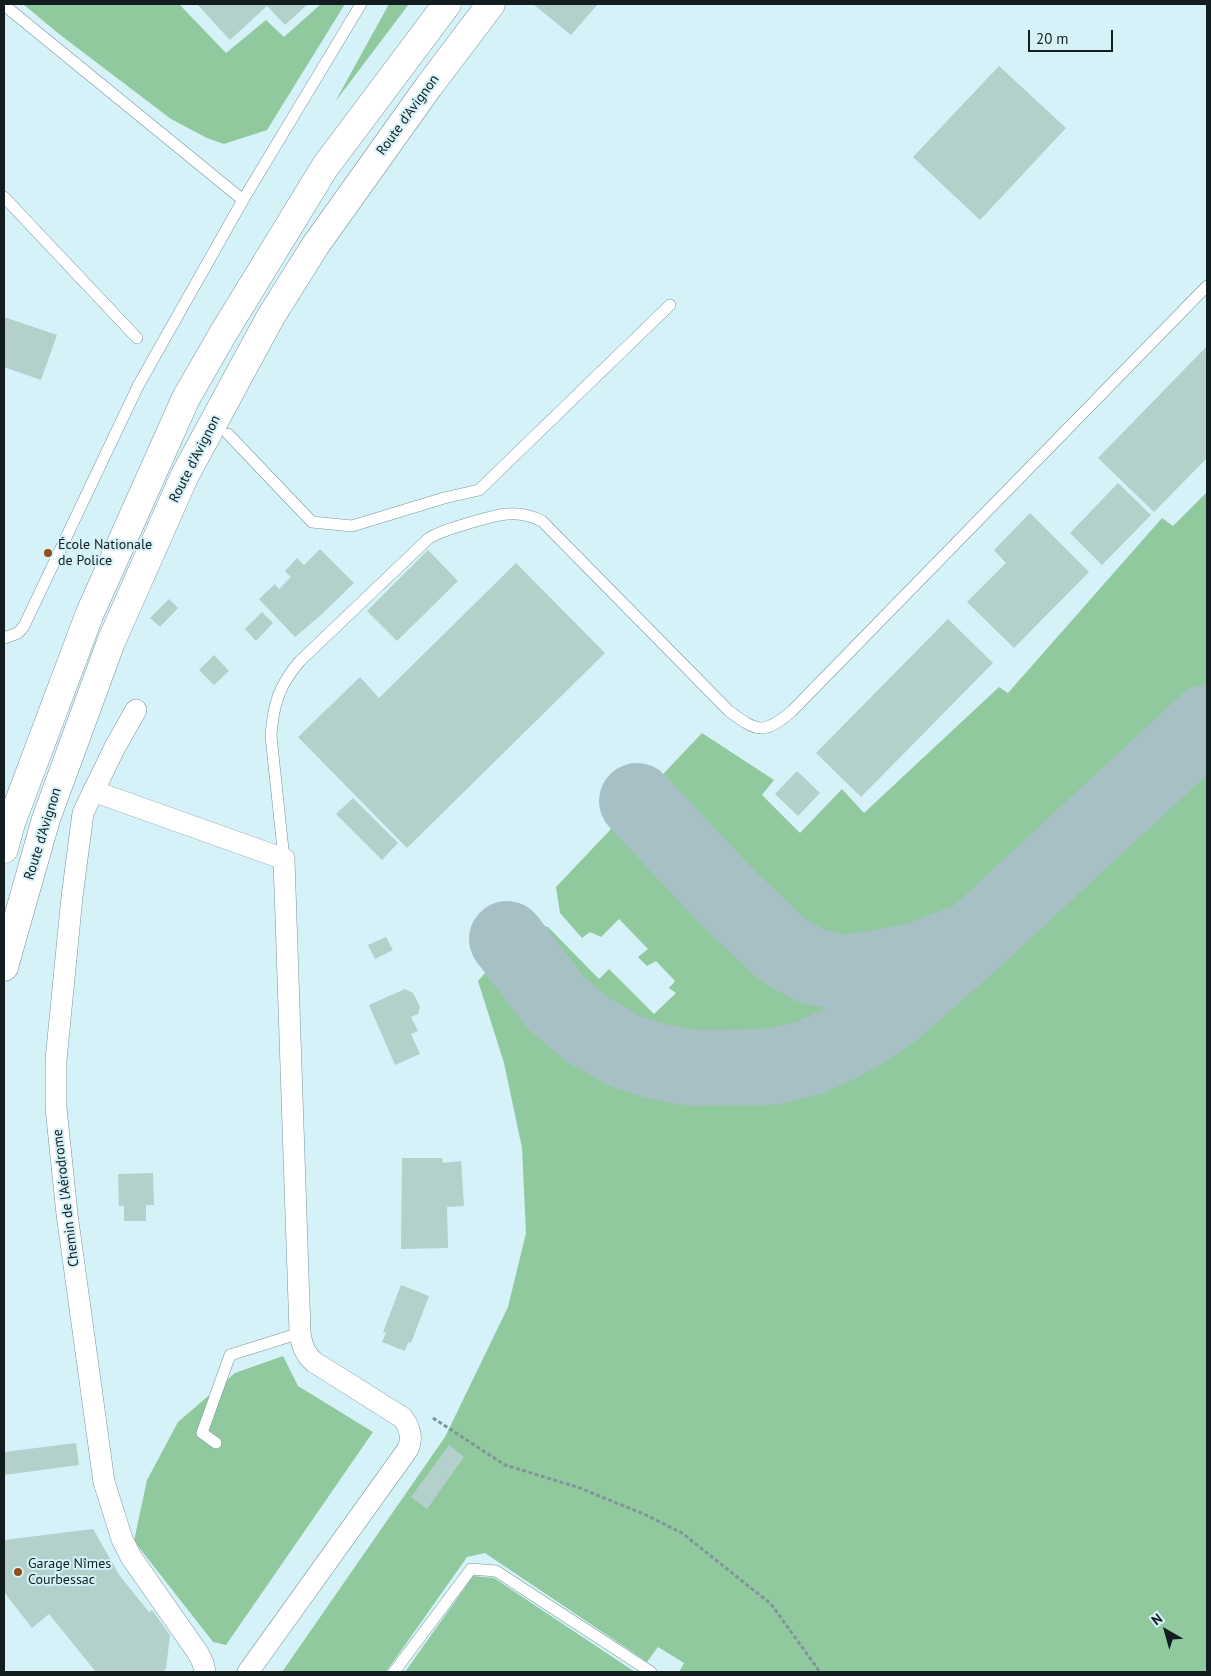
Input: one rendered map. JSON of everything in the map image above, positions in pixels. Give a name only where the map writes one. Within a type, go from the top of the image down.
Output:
[{"type":"main road","points":[[4,849],[11,823],[90,614],[186,398],[325,167],[447,4]]},
{"type":"main road","name":"Route d'Avignon","points":[[4,967],[46,819],[111,642],[185,475],[270,318],[316,246],[396,132],[492,4]]},
{"type":"street","name":"Chemin de l'Aérodrome","points":[[136,710],[115,747],[83,813],[72,897],[56,1060],[56,1108],[67,1214],[104,1482],[122,1539],[131,1557],[198,1652],[205,1672]]},
{"type":"street","points":[[93,791],[284,859],[300,1333],[305,1352],[314,1362],[403,1418],[411,1434],[411,1442],[408,1449],[248,1672]]},
{"type":"lane","points":[[4,638],[18,633],[24,626],[138,386],[242,200],[361,4]]},
{"type":"lane","points":[[4,5],[242,200]]},
{"type":"lane","points":[[4,197],[137,338]]},
{"type":"lane","points":[[284,859],[271,736],[272,721],[278,695],[290,672],[300,661],[429,538],[444,530],[504,514],[531,516],[542,521],[729,711],[747,724],[757,728],[769,727],[779,722],[792,711],[1207,286]]},
{"type":"lane","points":[[228,434],[312,522],[352,526],[444,498],[479,490],[670,305]]},
{"type":"lane","points":[[216,1443],[202,1433],[230,1355],[300,1333]]},
{"type":"lane","points":[[394,1672],[471,1569],[496,1571],[651,1672]]},
{"type":"path","points":[[403,1418],[425,1413],[504,1464],[577,1487],[644,1514],[682,1533],[771,1604],[820,1672]]},
{"type":"green space","points":[[23,4],[179,4],[226,53],[266,20],[284,37],[321,4],[345,4],[267,130],[224,144],[207,138],[171,119],[59,34]]},
{"type":"green space","points":[[389,4],[409,4],[335,102]]},
{"type":"green space","points":[[1207,492],[1207,1672],[679,1672],[684,1663],[658,1647],[647,1662],[485,1553],[467,1557],[386,1672],[282,1672],[445,1437],[508,1307],[526,1233],[522,1148],[504,1063],[478,981],[528,925],[548,927],[599,979],[609,969],[654,1014],[676,993],[669,988],[675,981],[656,961],[647,966],[638,957],[648,949],[619,919],[601,937],[590,932],[582,938],[560,913],[556,887],[702,733],[774,780],[762,795],[800,833],[842,789],[864,813],[999,687],[1008,693],[1162,518],[1173,526]]},
{"type":"green space","points":[[283,1356],[298,1386],[373,1432],[226,1645],[213,1642],[134,1541],[147,1480],[178,1422],[235,1373]]},
{"type":"green space","points":[[473,1576],[494,1578],[635,1672],[405,1672]]},
{"type":"building","points":[[197,4],[308,4],[285,25],[267,6],[230,40]]},
{"type":"building","points":[[533,4],[598,4],[571,35]]},
{"type":"building","points":[[999,66],[1066,128],[980,220],[913,157]]},
{"type":"building","points":[[4,317],[57,335],[41,380],[4,367]]},
{"type":"building","points":[[1207,346],[1207,458],[1154,512],[1098,458]]},
{"type":"building","points":[[1118,483],[1151,515],[1102,565],[1070,533]]},
{"type":"building","points":[[1030,513],[1089,572],[1014,648],[967,602],[1006,563],[994,550]]},
{"type":"building","points":[[320,549],[354,583],[295,637],[259,599],[275,584],[279,589],[291,577],[285,571],[297,558],[304,565]]},
{"type":"building","points":[[428,550],[458,581],[397,641],[367,611]]},
{"type":"building","points":[[516,563],[605,653],[407,848],[298,737],[360,677],[379,698]]},
{"type":"building","points":[[169,599],[178,608],[160,627],[150,618]]},
{"type":"building","points":[[262,612],[273,623],[256,641],[245,629]]},
{"type":"building","points":[[948,619],[993,663],[861,797],[816,753]]},
{"type":"building","points":[[214,655],[229,671],[214,685],[199,670]]},
{"type":"building","points":[[797,771],[820,793],[798,816],[775,794]]},
{"type":"building","points":[[353,798],[398,843],[382,860],[336,814]]},
{"type":"building","points":[[386,937],[393,950],[375,959],[368,945]]},
{"type":"building","points":[[405,989],[413,993],[420,1007],[418,1014],[411,1017],[418,1031],[411,1034],[420,1054],[395,1065],[369,1005]]},
{"type":"building","points":[[402,1158],[442,1158],[443,1163],[461,1161],[464,1206],[447,1207],[448,1248],[401,1249]]},
{"type":"building","points":[[153,1173],[154,1205],[146,1205],[146,1221],[124,1221],[124,1206],[119,1206],[118,1174]]},
{"type":"building","points":[[401,1285],[429,1296],[411,1343],[408,1342],[405,1351],[382,1342],[386,1333],[383,1332]]},
{"type":"building","points":[[76,1443],[79,1465],[4,1475],[4,1452]]},
{"type":"building","points":[[449,1445],[464,1457],[427,1509],[411,1497]]},
{"type":"building","points":[[93,1529],[120,1576],[149,1612],[152,1610],[170,1635],[166,1669],[162,1672],[96,1672],[49,1614],[32,1628],[4,1592],[4,1540]]},
{"type":"taxiway","points":[[507,939],[557,1004],[588,1030],[625,1051],[655,1061],[693,1068],[768,1067],[806,1059],[870,1027],[897,1007],[976,937],[1207,723]]},
{"type":"taxiway","points":[[637,801],[728,898],[783,950],[811,966],[842,973],[881,968],[920,960],[957,945]]},
{"type":"place","name":"École Nationale de Police","points":[[48,553]]},
{"type":"place","name":"Garage Nîmes Courbessac","points":[[18,1572]]}]
